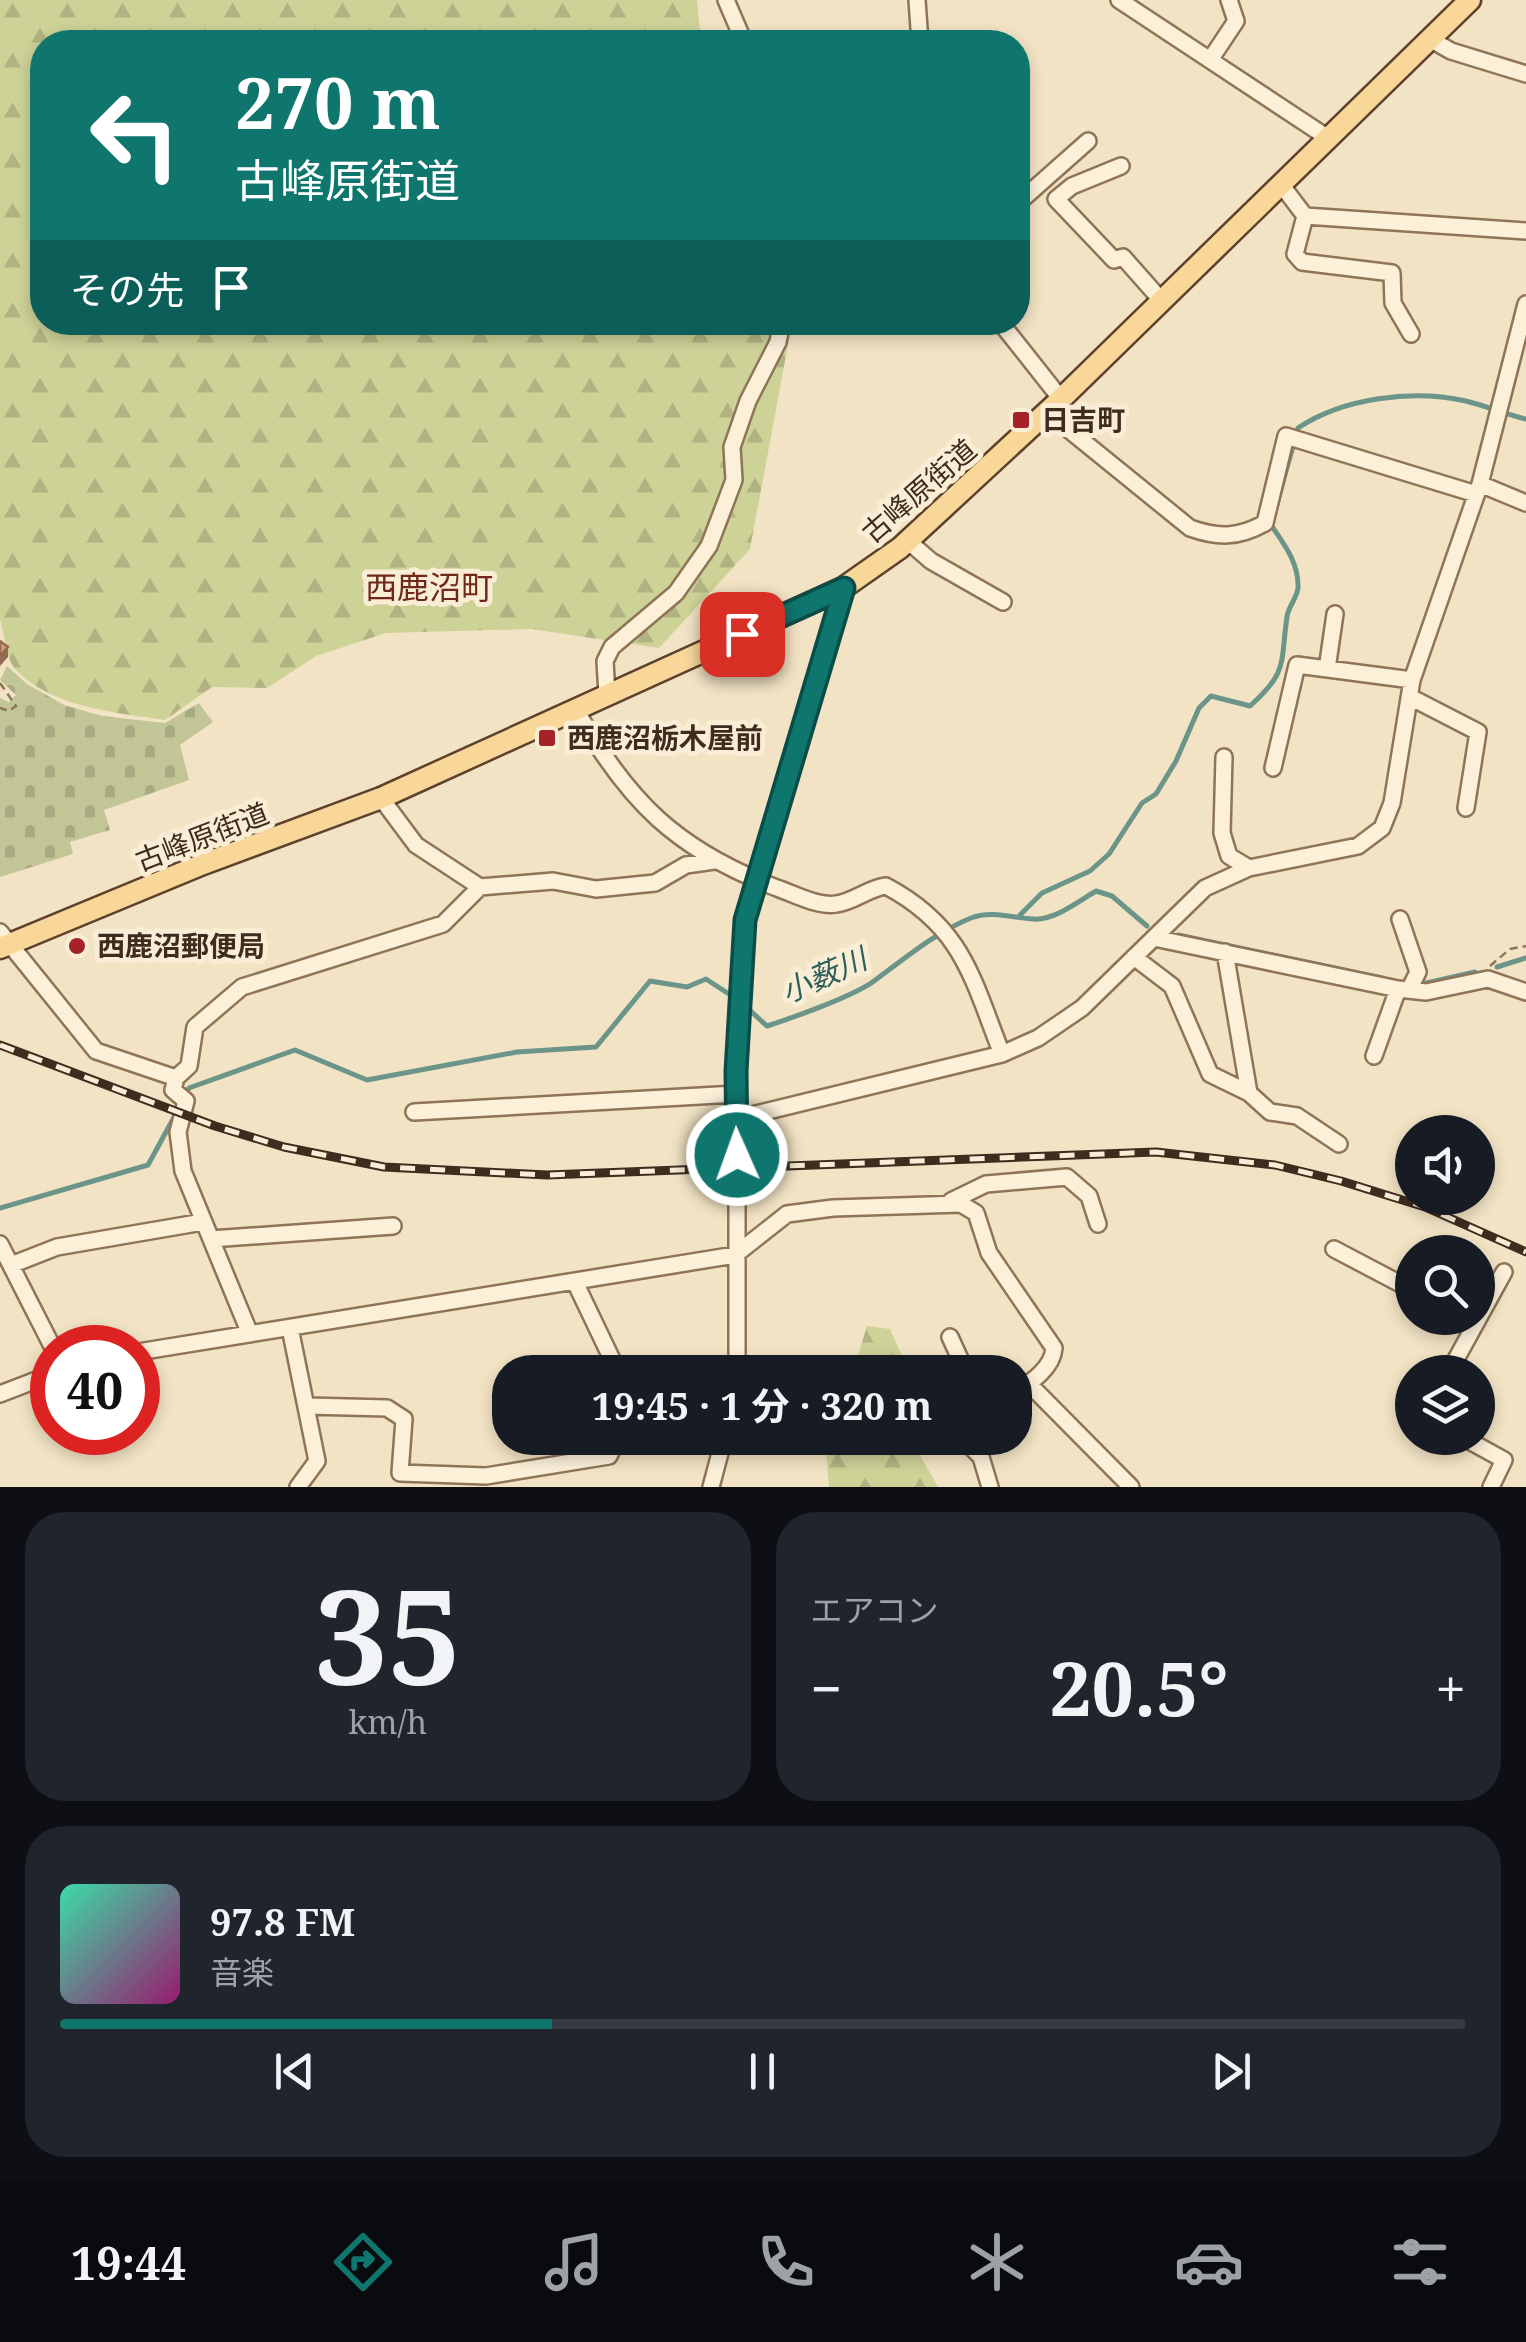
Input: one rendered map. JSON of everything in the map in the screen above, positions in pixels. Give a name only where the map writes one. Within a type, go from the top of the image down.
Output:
[{"type":"main road","name":"古峰原街道","points":[[4,941],[381,798],[844,588],[908,541],[1054,406],[1470,0]]},
{"type":"street","points":[[726,0],[739,30]]},
{"type":"street","points":[[917,0],[919,30]]},
{"type":"street","points":[[1119,0],[1328,138]]},
{"type":"street","points":[[1210,60],[1236,22],[1230,0]]},
{"type":"street","points":[[1430,39],[1451,51],[1526,74]]},
{"type":"street","points":[[1030,192],[1088,141]]},
{"type":"street","points":[[1121,166],[1072,186],[1056,199],[1114,260],[1123,257],[1162,300]]},
{"type":"street","points":[[1280,183],[1305,216],[1526,231]]},
{"type":"street","points":[[1305,216],[1295,254],[1302,262],[1392,273],[1393,303],[1411,334]]},
{"type":"street","points":[[735,1119],[1002,1054],[1038,1038],[1082,1008],[1204,888],[1248,868],[1358,846],[1382,828],[1392,804],[1411,688],[1478,489],[1526,304]]},
{"type":"street","points":[[607,696],[605,661],[612,647],[676,593],[710,546],[734,480],[732,446],[748,400],[779,335]]},
{"type":"street","points":[[1008,335],[1054,406],[1190,528],[1214,537],[1245,534],[1265,523],[1286,436],[1526,502]]},
{"type":"street","points":[[908,541],[932,560],[1003,602]]},
{"type":"street","points":[[737,1155],[740,965],[756,880],[844,588]]},
{"type":"street","points":[[1327,669],[1335,614]]},
{"type":"street","points":[[1274,768],[1297,665],[1327,669],[1411,688],[1478,732],[1466,808]]},
{"type":"street","points":[[576,710],[609,768],[664,826],[714,861],[756,880],[835,905],[886,886],[921,904],[942,924],[964,960],[1002,1054]]},
{"type":"street","points":[[1224,757],[1222,832],[1229,856],[1248,868]]},
{"type":"street","points":[[381,798],[416,845],[480,887],[552,881],[596,889],[655,883],[686,865],[714,861]]},
{"type":"street","points":[[250,1334],[183,1171],[178,1132],[186,1102],[173,1090],[176,1078],[188,1066],[195,1027],[242,987],[443,924],[480,887]]},
{"type":"street","points":[[1374,1056],[1404,990],[1418,972],[1400,919]]},
{"type":"street","points":[[1154,938],[1404,990],[1426,992],[1488,975],[1526,992]]},
{"type":"street","points":[[4,941],[96,1052],[176,1078]]},
{"type":"street","points":[[1226,952],[1249,1092]]},
{"type":"street","points":[[1134,958],[1172,986],[1210,1074],[1249,1092],[1270,1112],[1297,1116],[1338,1144]]},
{"type":"street","points":[[414,1112],[736,1094]]},
{"type":"street","points":[[942,1204],[986,1184],[1066,1177],[1089,1196],[1098,1224]]},
{"type":"street","points":[[737,1183],[738,1355]]},
{"type":"street","points":[[160,1348],[735,1254],[788,1214],[833,1208],[961,1204],[976,1213],[989,1253],[1012,1292],[1050,1338],[1054,1359],[1032,1379]]},
{"type":"street","points":[[11,1266],[57,1247],[204,1222]]},
{"type":"street","points":[[211,1240],[393,1226]]},
{"type":"street","points":[[0,1244],[41,1325]]},
{"type":"street","points":[[1334,1249],[1395,1281]]},
{"type":"street","points":[[1495,1285],[1504,1272]]},
{"type":"street","points":[[576,1282],[610,1355]]},
{"type":"street","points":[[290,1328],[317,1461],[298,1487]]},
{"type":"street","points":[[950,1336],[958,1355]]},
{"type":"street","points":[[0,1394],[30,1382]]},
{"type":"street","points":[[1032,1395],[1131,1487]]},
{"type":"street","points":[[308,1406],[387,1408],[404,1419],[400,1473],[504,1474],[610,1455]]},
{"type":"street","points":[[711,1487],[719,1455]]},
{"type":"street","points":[[979,1455],[990,1487]]},
{"type":"street","points":[[1491,1487],[1504,1460],[1495,1455]]},
{"type":"path","points":[[0,684],[16,706],[0,708]]},
{"type":"path","points":[[1488,975],[1493,960],[1510,949],[1526,946]]},
{"type":"green space","points":[[0,0],[697,0],[700,30],[30,30],[30,335],[790,335],[750,549],[659,648],[531,629],[386,633],[316,656],[267,688],[212,687],[165,720],[86,706],[30,682],[10,659],[0,619]]},
{"type":"green space","points":[[7,666],[27,684],[64,705],[102,716],[165,723],[199,703],[213,722],[180,745],[189,780],[104,810],[110,830],[70,842],[73,854],[0,877],[0,698],[9,702],[16,695],[0,680]]},
{"type":"green space","points":[[867,1326],[890,1329],[901,1355],[858,1355]]},
{"type":"green space","points":[[826,1455],[920,1455],[938,1487],[829,1487]]},
{"type":"waterway","points":[[1020,915],[1042,893],[1090,871],[1109,854],[1142,803],[1156,794],[1176,761],[1199,708],[1211,696],[1250,706],[1277,675],[1298,579],[1290,554],[1271,525],[1298,428],[1336,409],[1401,396],[1445,397],[1526,419]]},
{"type":"waterway","name":"小薮川","points":[[744,1005],[767,1026],[865,987],[933,938],[971,918],[994,915],[1041,919],[1096,891],[1112,896],[1147,926]]},
{"type":"waterway","points":[[1178,935],[1382,978]]},
{"type":"waterway","points":[[1497,967],[1526,958]]},
{"type":"waterway","points":[[1422,984],[1475,972]]},
{"type":"waterway","points":[[185,1095],[189,1088],[295,1050],[367,1080],[517,1052],[596,1047],[650,981],[687,987],[706,979],[735,998]]},
{"type":"waterway","points":[[0,1208],[148,1165],[178,1110]]},
{"type":"tunnel","points":[[737,1155],[737,1183]]},
{"type":"railway","points":[[0,1045],[215,1126],[284,1147],[384,1167],[547,1175],[1156,1152],[1275,1165],[1341,1181],[1425,1207],[1526,1252]]},
{"type":"place","name":"日吉町","points":[[1021,420]]},
{"type":"place","name":"西鹿沼栃木屋前","points":[[547,738]]},
{"type":"place","name":"西鹿沼郵便局","points":[[77,946]]},
{"type":"district","name":"西鹿沼町","points":[[429,588]]},
{"type":"route","points":[[737,1155],[736,1071],[745,920],[844,588],[742,634]]}]
